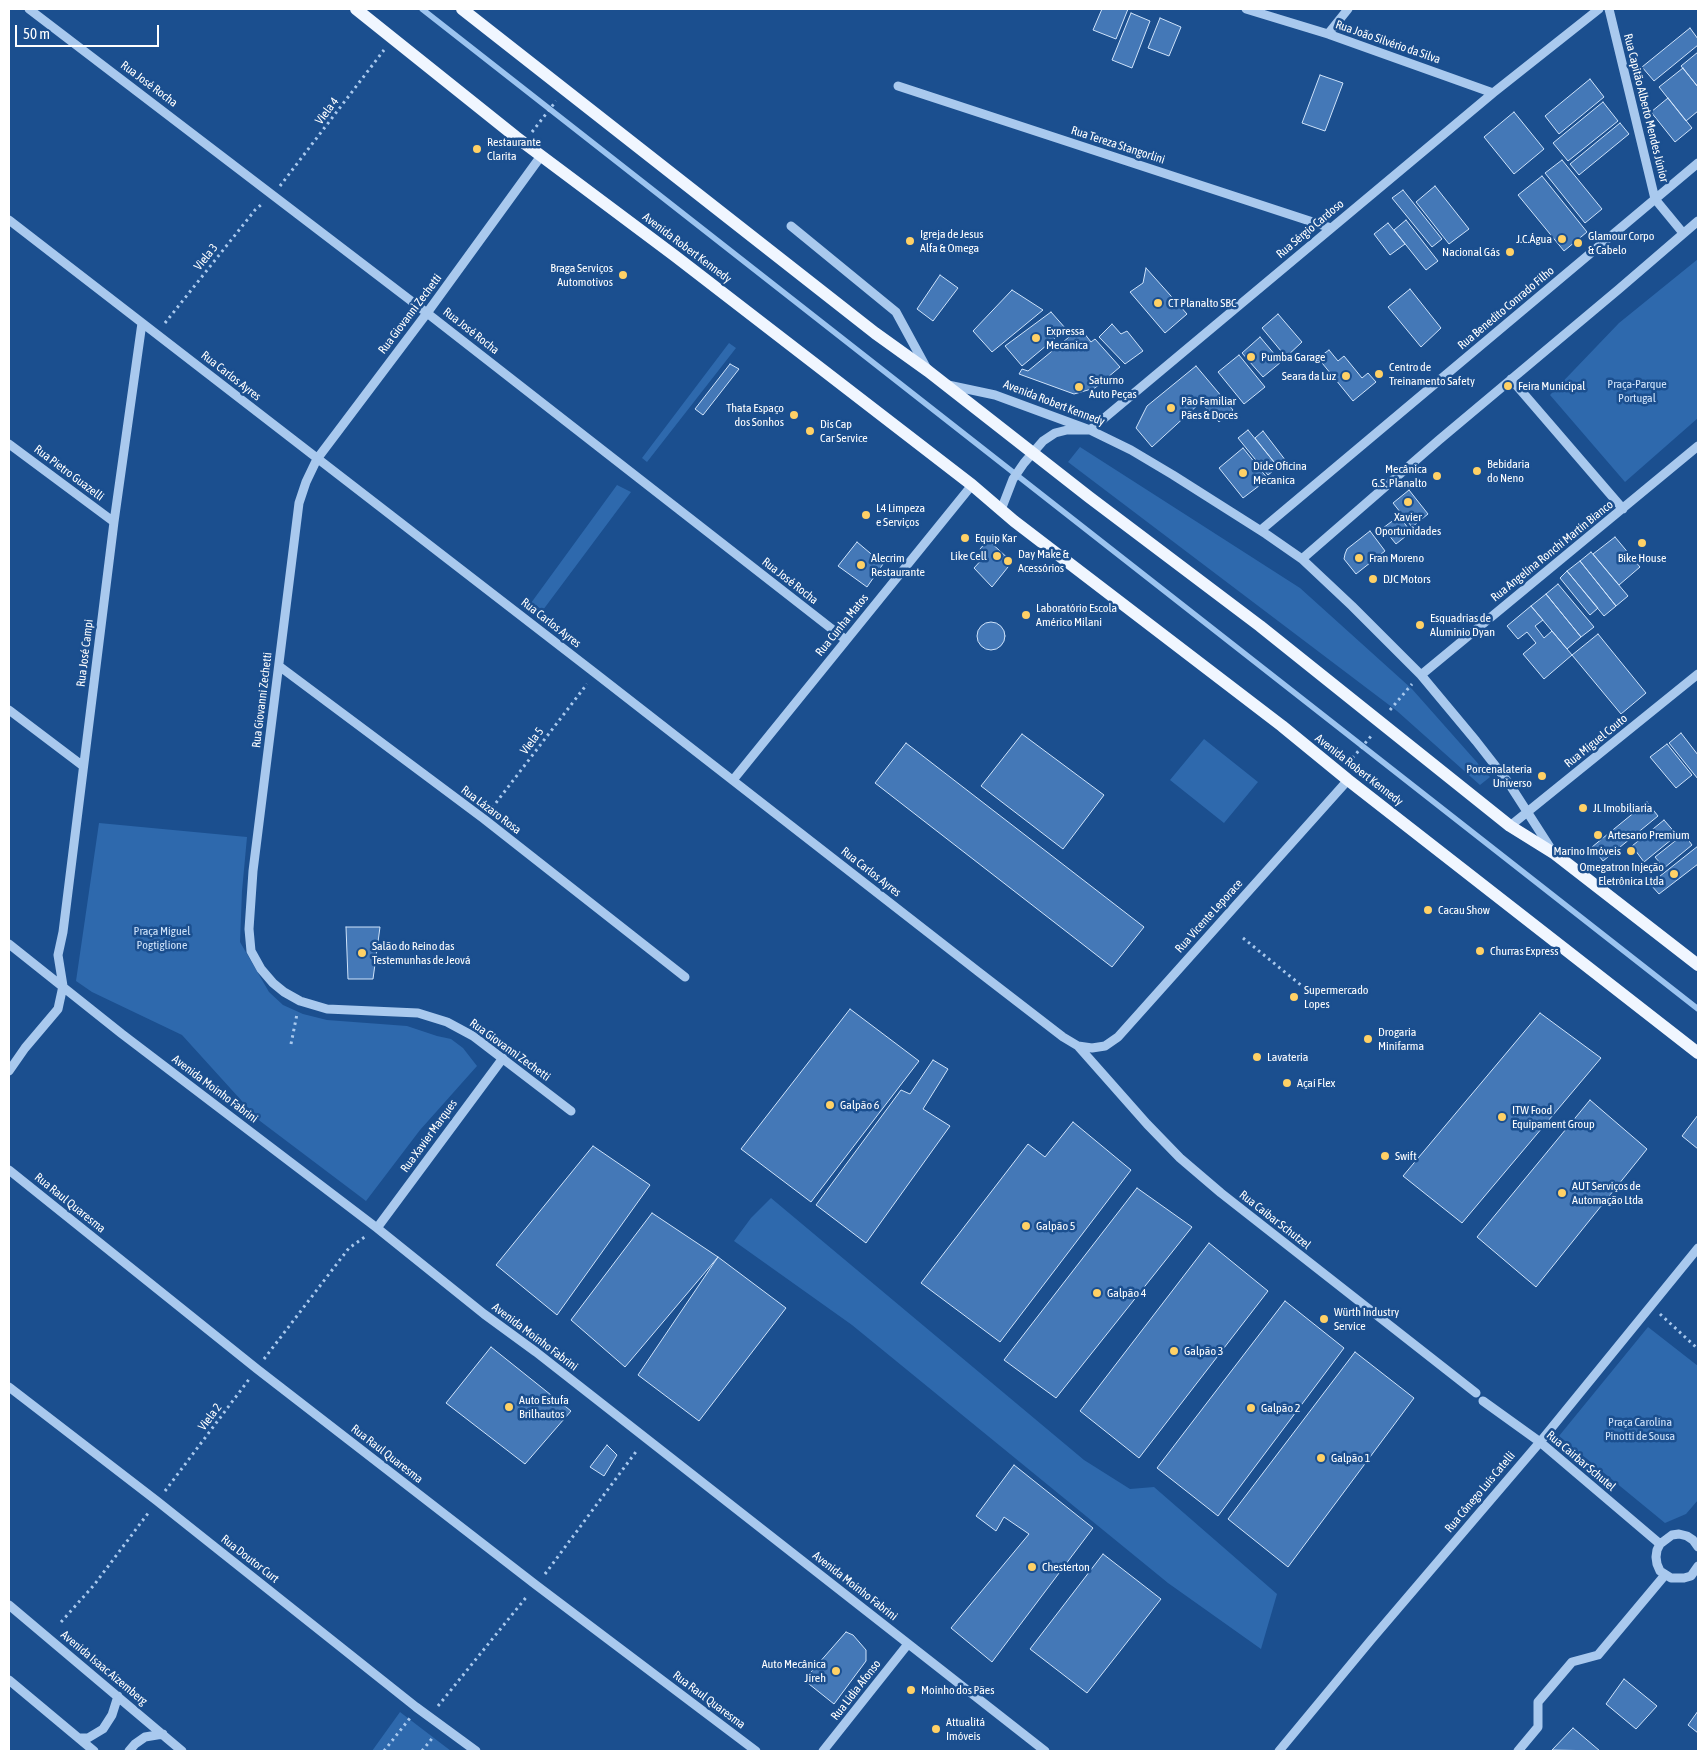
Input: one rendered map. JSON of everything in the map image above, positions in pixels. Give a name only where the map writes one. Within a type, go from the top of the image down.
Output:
[{"type":"main road","name":"Avenida Robert Kennedy","points":[[356,9],[541,156],[683,262],[972,485],[1001,510],[1274,720],[1698,1053]]},
{"type":"main road","name":"Avenida Robert Kennedy","points":[[462,9],[875,333],[1260,626],[1377,727],[1510,826],[1555,854],[1698,965]]},
{"type":"street","name":"Rua José Rocha","points":[[29,9],[427,313],[846,640]]},
{"type":"street","name":"Rua João Silvério da Silva","points":[[1246,9],[1328,34],[1493,92]]},
{"type":"street","points":[[1328,34],[1348,9]]},
{"type":"street","name":"Rua Sérgio Cardoso","points":[[1090,430],[1493,92],[1599,9]]},
{"type":"street","name":"Rua Capitão Alberto Mendes Júnior","points":[[1609,9],[1655,199],[1684,233]]},
{"type":"street","name":"Rua Tereza Stangorlini","points":[[898,86],[1331,228]]},
{"type":"street","name":"Rua Giovanni Zechetti","points":[[541,156],[427,313],[317,459],[306,482],[299,503],[253,871],[249,929],[252,951],[261,969],[284,992],[312,1006],[327,1009],[418,1013],[447,1022],[473,1036],[571,1111]]},
{"type":"street","name":"Rua Benedito Conrado Filho","points":[[1261,530],[1698,163]]},
{"type":"street","name":"Rua Carlos Ayres","points":[[9,220],[980,973],[1063,1037],[1078,1046]]},
{"type":"street","points":[[1302,559],[1698,221]]},
{"type":"street","name":"Avenida Robert Kennedy","points":[[791,226],[896,312],[928,372]]},
{"type":"street","name":"Rua José Campi","points":[[9,1071],[25,1048],[58,1009],[62,986],[58,954],[63,932],[114,522],[142,323]]},
{"type":"street","points":[[1511,379],[1623,509]]},
{"type":"street","name":"Avenida Robert Kennedy","points":[[943,384],[995,395],[1090,430],[1131,450],[1173,475],[1261,530],[1302,559],[1421,675],[1508,782],[1555,854]]},
{"type":"street","points":[[1001,510],[1013,479],[1032,452],[1043,441],[1067,430],[1090,430]]},
{"type":"street","name":"Rua Pietro Guazelli","points":[[9,444],[114,522]]},
{"type":"street","name":"Rua Angelina Ronchi Martin Bianco","points":[[1421,675],[1698,446]]},
{"type":"street","name":"Rua Cunha Matos","points":[[733,780],[972,485]]},
{"type":"street","name":"Rua Lázaro Rosa","points":[[279,666],[484,819],[686,977]]},
{"type":"street","name":"Rua Miguel Couto","points":[[1510,826],[1698,674]]},
{"type":"street","points":[[9,710],[83,766]]},
{"type":"street","name":"Rua Vicente Leporace","points":[[1078,1046],[1092,1048],[1105,1046],[1118,1037],[1348,780]]},
{"type":"street","name":"Avenida Moinho Fabrini","points":[[9,944],[122,1034],[377,1228],[484,1314],[536,1352],[646,1440],[861,1605],[1045,1751]]},
{"type":"street","name":"Rua Caibar Schutzel","points":[[1078,1046],[1147,1124],[1180,1158],[1220,1193],[1476,1393]]},
{"type":"street","name":"Rua Xavier Marques","points":[[377,1228],[503,1058]]},
{"type":"street","name":"Rua Raul Quaresma","points":[[9,1170],[257,1369],[536,1585],[756,1751]]},
{"type":"street","name":"Rua Cônego Luis Catelli","points":[[1279,1751],[1540,1442],[1698,1248]]},
{"type":"street","name":"Rua Doutor Curt","points":[[9,1387],[157,1501],[416,1707],[476,1751]]},
{"type":"street","name":"Rua Cairbar Schutel","points":[[1484,1401],[1540,1442],[1660,1544]]},
{"type":"street","points":[[1697,1541],[1680,1534],[1672,1535],[1660,1544],[1657,1550],[1657,1564],[1665,1575],[1678,1579],[1690,1576],[1698,1566]]},
{"type":"street","points":[[1518,1751],[1538,1727],[1538,1702],[1572,1662],[1598,1655],[1665,1575]]},
{"type":"street","points":[[1690,1576],[1698,1582]]},
{"type":"street","name":"Avenida Isaac Aizemberg","points":[[9,1605],[182,1751]]},
{"type":"street","name":"Rua Lídia Afonso","points":[[824,1751],[908,1644]]},
{"type":"street","points":[[9,1680],[94,1751]]},
{"type":"street","points":[[79,1738],[88,1738],[103,1729],[112,1716],[118,1696]]},
{"type":"street","points":[[129,1751],[144,1737],[163,1734]]},
{"type":"path","name":"Viela 4","points":[[274,195],[393,37]]},
{"type":"path","points":[[535,127],[554,103]]},
{"type":"path","name":"Viela 3","points":[[160,336],[166,320],[255,210],[274,195]]},
{"type":"path","name":"Viela 5","points":[[484,819],[595,673]]},
{"type":"path","points":[[1350,760],[1421,675]]},
{"type":"path","points":[[1243,938],[1302,986]]},
{"type":"path","points":[[291,1044],[298,1008]]},
{"type":"path","name":"Viela 2","points":[[61,1622],[94,1585],[349,1248],[377,1228]]},
{"type":"path","points":[[1650,1306],[1698,1349]]},
{"type":"path","points":[[384,1751],[412,1715]]},
{"type":"path","points":[[422,1751],[435,1735]]},
{"type":"green space","name":"Praça-Parque Portugal","points":[[1698,259],[1698,418],[1625,482],[1550,395],[1619,323]]},
{"type":"green space","points":[[729,343],[736,348],[647,462],[642,458]]},
{"type":"green space","points":[[1080,447],[1300,588],[1412,689],[1490,777],[1480,785],[1397,711],[1068,462]]},
{"type":"green space","points":[[617,485],[631,492],[543,610],[531,603]]},
{"type":"green space","points":[[1204,739],[1258,782],[1224,823],[1170,780]]},
{"type":"green space","name":"Praça Miguel Pogtiglione","points":[[99,823],[247,837],[240,942],[269,992],[283,1005],[303,1014],[327,1020],[407,1026],[451,1039],[463,1048],[477,1066],[420,1130],[366,1201],[260,1121],[182,1035],[92,992],[76,981]]},
{"type":"green space","points":[[771,1198],[1084,1460],[1130,1489],[1154,1487],[1277,1594],[1261,1649],[1168,1583],[852,1325],[734,1241],[751,1218]]},
{"type":"green space","name":"Praça Carolina Pinotti de Sousa","points":[[1648,1327],[1698,1366],[1698,1500],[1686,1514],[1665,1523],[1559,1436]]},
{"type":"green space","points":[[400,1712],[451,1751],[372,1751]]},
{"type":"building","points":[[1102,9],[1128,9],[1116,39],[1093,30]]},
{"type":"building","points":[[1131,13],[1150,21],[1132,68],[1112,60]]},
{"type":"building","points":[[1160,18],[1181,27],[1169,56],[1148,48]]},
{"type":"building","points":[[1690,28],[1698,39],[1698,45],[1654,81],[1642,67]]},
{"type":"building","points":[[1698,52],[1698,87],[1681,66]]},
{"type":"building","points":[[1683,68],[1698,87],[1698,111],[1686,121],[1659,87]]},
{"type":"building","points":[[1320,75],[1343,83],[1325,131],[1302,123]]},
{"type":"building","points":[[1590,79],[1604,97],[1559,134],[1545,116]]},
{"type":"building","points":[[1668,98],[1692,128],[1675,142],[1651,112]]},
{"type":"building","points":[[1603,102],[1618,121],[1568,161],[1553,143]]},
{"type":"building","points":[[1514,112],[1544,149],[1514,174],[1484,137]]},
{"type":"building","points":[[1620,123],[1629,134],[1579,175],[1570,164]]},
{"type":"building","points":[[1562,160],[1602,209],[1585,223],[1545,173]]},
{"type":"building","points":[[1542,176],[1587,232],[1564,251],[1518,195]]},
{"type":"building","points":[[1435,186],[1469,229],[1449,244],[1416,202]]},
{"type":"building","points":[[1403,190],[1442,239],[1432,247],[1392,198]]},
{"type":"building","points":[[1406,220],[1438,261],[1426,270],[1394,230]]},
{"type":"building","points":[[1388,223],[1405,244],[1390,255],[1374,234]]},
{"type":"building","name":"CT Planalto SBC","points":[[1146,268],[1187,314],[1165,333],[1130,292],[1143,283]]},
{"type":"building","points":[[940,275],[958,288],[933,321],[917,309]]},
{"type":"building","points":[[1410,289],[1441,328],[1421,347],[1388,307]]},
{"type":"building","points":[[1012,290],[1043,310],[992,352],[973,331]]},
{"type":"building","name":"Expressa Mecanica","points":[[1051,312],[1066,329],[1022,366],[1005,346]]},
{"type":"building","points":[[1278,314],[1302,342],[1286,357],[1262,328]]},
{"type":"building","points":[[1112,324],[1121,334],[1127,331],[1143,351],[1125,364],[1099,337]]},
{"type":"building","points":[[1080,328],[1091,342],[1095,339],[1120,367],[1095,388],[1074,394],[1019,374],[1022,369],[1028,371]]},
{"type":"building","points":[[1260,337],[1281,362],[1263,377],[1242,353]]},
{"type":"building","name":"Seara da Luz","points":[[1329,350],[1338,361],[1344,356],[1362,378],[1368,373],[1376,382],[1353,401],[1318,358]]},
{"type":"building","points":[[1239,355],[1265,387],[1244,404],[1218,372]]},
{"type":"building","points":[[730,364],[739,369],[703,415],[695,409]]},
{"type":"building","name":"Pão Familiar Pães & Doces","points":[[1196,366],[1233,410],[1219,422],[1201,402],[1152,447],[1136,428],[1147,406]]},
{"type":"building","points":[[1248,430],[1278,467],[1268,475],[1238,438]]},
{"type":"building","points":[[1263,431],[1286,461],[1278,467],[1255,438]]},
{"type":"building","name":"Dide Oficina Mecanica","points":[[1243,448],[1268,479],[1243,498],[1219,468]]},
{"type":"building","points":[[1409,490],[1428,514],[1412,527],[1393,503]]},
{"type":"building","points":[[1399,516],[1411,532],[1396,544],[1383,528]]},
{"type":"building","points":[[1370,531],[1385,551],[1356,574],[1344,559],[1345,554],[1347,549]]},
{"type":"building","points":[[1615,537],[1640,567],[1619,585],[1593,554]]},
{"type":"building","points":[[988,540],[1012,562],[992,587],[974,568],[985,556],[980,549]]},
{"type":"building","name":"Alecrim Restaurante","points":[[857,542],[883,564],[867,587],[838,566]]},
{"type":"building","points":[[1591,552],[1628,596],[1616,606],[1580,561]]},
{"type":"building","points":[[1580,561],[1616,606],[1604,616],[1567,571]]},
{"type":"building","points":[[1567,571],[1598,608],[1590,615],[1560,578]]},
{"type":"building","points":[[1558,584],[1594,627],[1581,637],[1546,594]]},
{"type":"building","points":[[1546,594],[1581,637],[1567,649],[1531,606]]},
{"type":"building","points":[[1531,606],[1543,620],[1535,626],[1544,638],[1552,631],[1572,655],[1544,679],[1523,654],[1536,643],[1527,632],[1518,639],[1507,626]]},
{"type":"building","points":[[991,622],[1001,626],[1005,636],[1001,646],[991,650],[981,646],[977,636],[981,626]]},
{"type":"building","points":[[1598,634],[1646,693],[1621,714],[1572,655]]},
{"type":"building","points":[[1681,733],[1698,755],[1698,779],[1669,743]]},
{"type":"building","points":[[1022,734],[1104,795],[1063,849],[981,786]]},
{"type":"building","points":[[906,743],[1144,927],[1112,967],[875,783]]},
{"type":"building","points":[[1667,744],[1692,775],[1676,788],[1650,757]]},
{"type":"building","points":[[1647,802],[1658,816],[1603,861],[1592,847]]},
{"type":"building","points":[[1664,820],[1677,835],[1644,862],[1632,846]]},
{"type":"building","points":[[1684,834],[1692,845],[1664,868],[1655,857]]},
{"type":"building","name":"Omegatron Injeção Eletrônica Ltda","points":[[1698,846],[1698,864],[1659,894],[1650,884]]},
{"type":"building","name":"Salão do Reino das Testemunhas de Jeová","points":[[346,927],[380,927],[373,979],[348,979]]},
{"type":"building","name":"Galpão 6","points":[[850,1009],[919,1061],[811,1202],[741,1149]]},
{"type":"building","name":"ITW Food Equipament Group","points":[[1540,1013],[1601,1058],[1462,1223],[1403,1176]]},
{"type":"building","points":[[933,1060],[948,1069],[923,1109],[950,1126],[866,1243],[816,1205],[901,1090],[910,1094]]},
{"type":"building","name":"AUT Serviços de Automação Ltda","points":[[1590,1100],[1647,1149],[1536,1287],[1477,1237]]},
{"type":"building","points":[[1698,1115],[1698,1149],[1682,1136]]},
{"type":"building","name":"Galpão 5","points":[[1073,1122],[1131,1170],[1000,1342],[921,1283],[1028,1144],[1045,1157]]},
{"type":"building","points":[[593,1146],[650,1185],[557,1315],[496,1265]]},
{"type":"building","name":"Galpão 4","points":[[1137,1188],[1192,1227],[1056,1398],[1004,1360]]},
{"type":"building","points":[[652,1213],[718,1257],[625,1367],[571,1320]]},
{"type":"building","name":"Galpão 3","points":[[1209,1243],[1268,1291],[1139,1458],[1080,1411]]},
{"type":"building","points":[[718,1257],[786,1308],[699,1421],[638,1375]]},
{"type":"building","name":"Galpão 2","points":[[1285,1301],[1344,1348],[1218,1516],[1157,1468]]},
{"type":"building","name":"Auto Estufa Brilhautos","points":[[491,1347],[571,1411],[525,1464],[446,1403]]},
{"type":"building","name":"Galpão 1","points":[[1355,1352],[1414,1398],[1288,1567],[1228,1519]]},
{"type":"building","points":[[607,1445],[617,1455],[604,1476],[590,1467]]},
{"type":"building","name":"Chesterton","points":[[1014,1465],[1093,1528],[992,1662],[951,1628],[1029,1534],[1004,1517],[996,1531],[976,1516]]},
{"type":"building","points":[[1103,1554],[1161,1599],[1087,1693],[1030,1649]]},
{"type":"building","name":"Auto Mecânica Jireh","points":[[846,1632],[853,1635],[866,1650],[866,1661],[834,1704],[804,1680]]},
{"type":"building","points":[[1624,1679],[1657,1706],[1636,1729],[1606,1704]]},
{"type":"building","points":[[1698,1711],[1698,1733],[1688,1725]]},
{"type":"building","points":[[1573,1728],[1600,1751],[1552,1750]]},
{"type":"waterway","points":[[422,9],[1698,1009]]},
{"type":"place","name":"Restaurante Clarita","points":[[477,149]]},
{"type":"place","name":"J.C.Água","points":[[1562,239]]},
{"type":"place","name":"Igreja de Jesus Alfa & Omega","points":[[910,241]]},
{"type":"place","name":"Glamour Corpo & Cabelo","points":[[1578,243]]},
{"type":"place","name":"Nacional Gás","points":[[1510,252]]},
{"type":"place","name":"Braga Serviços Automotivos","points":[[623,275]]},
{"type":"place","name":"CT Planalto SBC","points":[[1158,303]]},
{"type":"place","name":"Expressa Mecanica","points":[[1036,338]]},
{"type":"place","name":"Pumba Garage","points":[[1251,357]]},
{"type":"place","name":"Centro de Treinamento Safety","points":[[1379,374]]},
{"type":"place","name":"Seara da Luz","points":[[1346,376]]},
{"type":"place","name":"Feira Municipal","points":[[1508,386]]},
{"type":"place","name":"Saturno Auto Peças","points":[[1079,387]]},
{"type":"place","name":"Pão Familiar Pães & Doces","points":[[1171,408]]},
{"type":"place","name":"Thata Espaço dos Sonhos","points":[[794,415]]},
{"type":"place","name":"Dis Cap Car Service","points":[[810,431]]},
{"type":"place","name":"Bebidaria do Neno","points":[[1477,471]]},
{"type":"place","name":"Dide Oficina Mecanica","points":[[1243,473]]},
{"type":"place","name":"Mecânica G.S. Planalto","points":[[1437,476]]},
{"type":"place","name":"Xavier Oportunidades","points":[[1408,502]]},
{"type":"place","name":"L4 Limpeza e Serviços","points":[[866,515]]},
{"type":"place","name":"Equip Kar","points":[[965,538]]},
{"type":"place","name":"Bike House","points":[[1642,543]]},
{"type":"place","name":"Like Cell","points":[[997,556]]},
{"type":"place","name":"Fran Moreno","points":[[1359,558]]},
{"type":"place","name":"Day Make & Acessórios","points":[[1008,561]]},
{"type":"place","name":"Alecrim Restaurante","points":[[861,565]]},
{"type":"place","name":"DJC Motors","points":[[1373,579]]},
{"type":"place","name":"Laboratório Escola Américo Milani","points":[[1026,615]]},
{"type":"place","name":"Esquadrias de Aluminio Dyan","points":[[1420,625]]},
{"type":"place","name":"Porcenalateria Universo","points":[[1542,776]]},
{"type":"place","name":"JL Imobiliaria","points":[[1583,808]]},
{"type":"place","name":"Artesano Premium","points":[[1598,835]]},
{"type":"place","name":"Marino Imóveis","points":[[1631,851]]},
{"type":"place","name":"Omegatron Injeção Eletrônica Ltda","points":[[1674,874]]},
{"type":"place","name":"Cacau Show","points":[[1428,910]]},
{"type":"place","name":"Churras Express","points":[[1480,951]]},
{"type":"place","name":"Salão do Reino das Testemunhas de Jeová","points":[[362,953]]},
{"type":"place","name":"Supermercado Lopes","points":[[1294,997]]},
{"type":"place","name":"Drogaria Minifarma","points":[[1368,1039]]},
{"type":"place","name":"Lavateria","points":[[1257,1057]]},
{"type":"place","name":"Açaí Flex","points":[[1287,1083]]},
{"type":"place","name":"Galpão 6","points":[[830,1105]]},
{"type":"place","name":"ITW Food Equipament Group","points":[[1502,1117]]},
{"type":"place","name":"Swift","points":[[1385,1156]]},
{"type":"place","name":"AUT Serviços de Automação Ltda","points":[[1562,1193]]},
{"type":"place","name":"Galpão 5","points":[[1026,1226]]},
{"type":"place","name":"Galpão 4","points":[[1097,1293]]},
{"type":"place","name":"Würth Industry Service","points":[[1324,1319]]},
{"type":"place","name":"Galpão 3","points":[[1174,1351]]},
{"type":"place","name":"Auto Estufa Brilhautos","points":[[509,1407]]},
{"type":"place","name":"Galpão 2","points":[[1251,1408]]},
{"type":"place","name":"Galpão 1","points":[[1321,1458]]},
{"type":"place","name":"Chesterton","points":[[1032,1567]]},
{"type":"place","name":"Auto Mecânica Jireh","points":[[836,1671]]},
{"type":"place","name":"Moinho dos Pães","points":[[911,1690]]},
{"type":"place","name":"Attualitá Imóveis","points":[[936,1729]]}]
